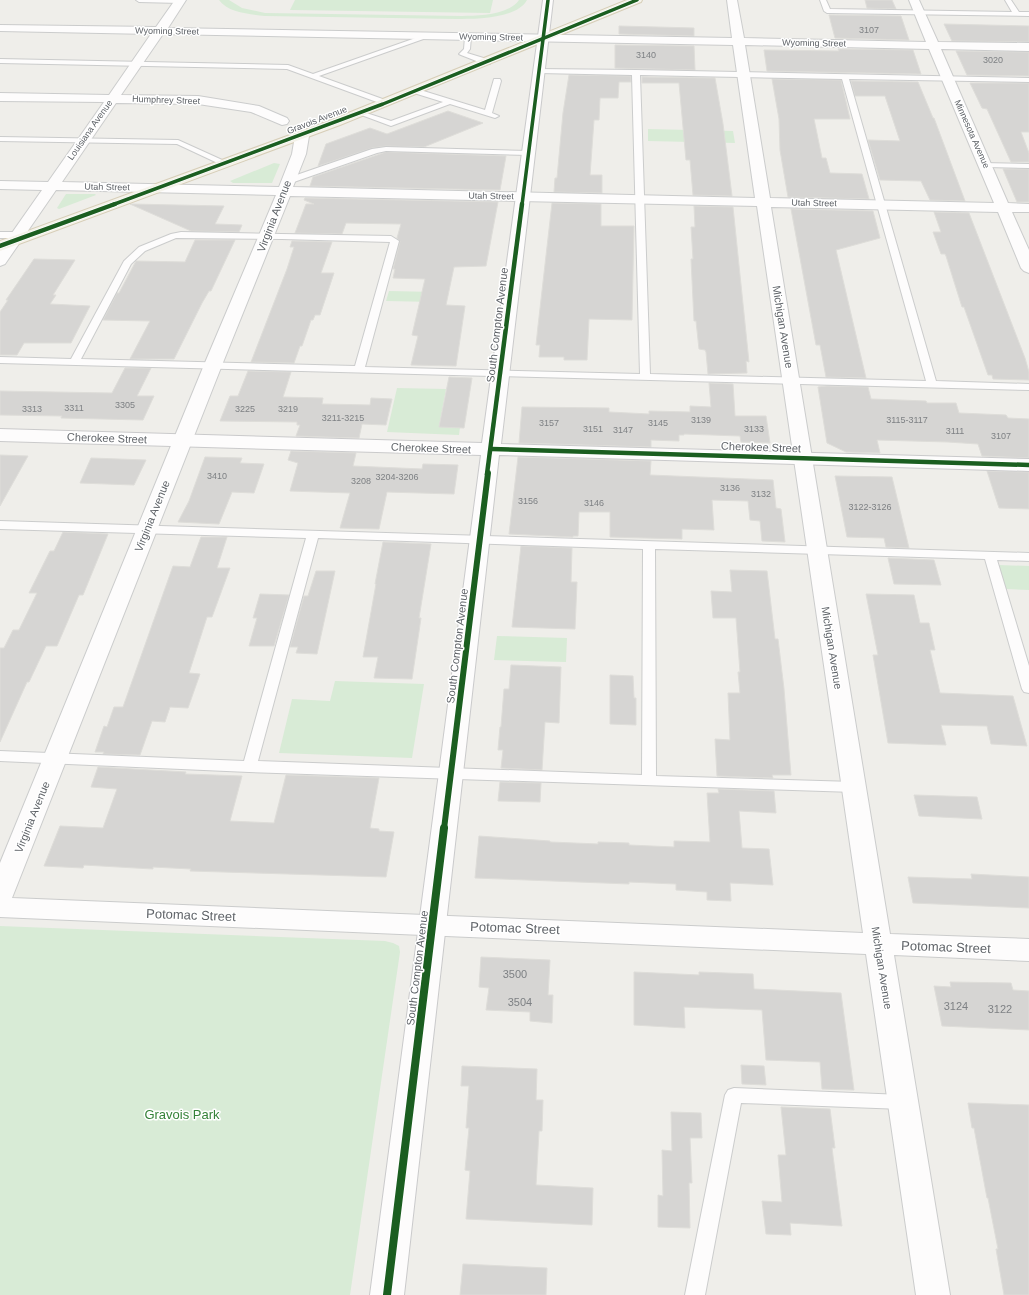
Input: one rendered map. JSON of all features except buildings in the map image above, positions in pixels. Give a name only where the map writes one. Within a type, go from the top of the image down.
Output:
[{"type":"main road","name":"Gravois Avenue","points":[[8,240],[162,188],[302,136],[417,91],[637,0]]},
{"type":"street","name":"Louisiana Avenue","points":[[0,261],[8,240],[52,186],[181,0]]},
{"type":"street","name":"South Compton Avenue","points":[[387,1295],[452,772],[479,540],[492,449],[548,0]]},
{"type":"street","name":"Michigan Avenue","points":[[732,0],[933,1295]]},
{"type":"street","name":"Minnesota Avenue","points":[[914,0],[1029,268]]},
{"type":"street","name":"Wyoming Street","points":[[0,28],[1029,47]]},
{"type":"street","name":"Humphrey Street","points":[[0,97],[198,100],[254,109],[282,121]]},
{"type":"street","name":"Virginia Avenue","points":[[0,895],[213,365],[267,237],[299,154],[302,136]]},
{"type":"street","name":"Utah Street","points":[[0,185],[162,188],[286,186],[523,196],[1029,208]]},
{"type":"street","name":"Cherokee Street","points":[[0,435],[1029,465]]},
{"type":"street","name":"Potomac Street","points":[[0,907],[1029,950]]},
{"type":"lane","points":[[139,0],[181,0]]},
{"type":"lane","points":[[823,0],[826,11],[1029,14]]},
{"type":"lane","points":[[1008,0],[1017,14]]},
{"type":"lane","points":[[313,76],[427,36]]},
{"type":"lane","points":[[468,36],[467,49],[463,54],[487,62]]},
{"type":"lane","points":[[0,61],[288,67],[385,103]]},
{"type":"lane","points":[[539,71],[1029,80]]},
{"type":"lane","points":[[636,72],[645,378]]},
{"type":"lane","points":[[845,76],[932,385]]},
{"type":"lane","points":[[417,91],[491,114],[497,81]]},
{"type":"lane","points":[[360,113],[391,124],[451,101]]},
{"type":"lane","points":[[0,138],[178,142],[227,164]]},
{"type":"lane","points":[[286,186],[375,151],[528,153]]},
{"type":"lane","points":[[986,165],[1029,166]]},
{"type":"lane","points":[[75,362],[127,263],[142,249],[174,236],[282,236],[391,239],[395,241],[359,370]]},
{"type":"lane","points":[[0,360],[1029,387]]},
{"type":"lane","points":[[0,525],[1029,557]]},
{"type":"lane","points":[[249,767],[313,535]]},
{"type":"lane","points":[[649,546],[649,780]]},
{"type":"lane","points":[[990,556],[1029,689]]},
{"type":"lane","points":[[0,756],[249,767],[452,772],[854,787]]},
{"type":"lane","points":[[695,1295],[734,1095],[903,1102]]},
{"type":"green space","points":[[219,0],[229,0],[242,8],[265,13],[476,16],[501,12],[514,5],[519,0],[527,0],[522,6],[514,11],[495,17],[456,19],[265,16],[228,8]]},
{"type":"green space","points":[[295,0],[493,0],[490,13],[290,10]]},
{"type":"green space","points":[[648,129],[733,131],[735,143],[648,141]]},
{"type":"green space","points":[[274,163],[280,164],[272,183],[233,183],[230,181]]},
{"type":"green space","points":[[66,194],[96,195],[59,209],[57,208]]},
{"type":"green space","points":[[389,291],[436,292],[434,302],[386,301]]},
{"type":"green space","points":[[397,388],[446,389],[439,426],[460,427],[459,435],[387,432]]},
{"type":"green space","points":[[999,565],[1029,566],[1029,590],[1006,589]]},
{"type":"green space","points":[[497,636],[567,638],[566,662],[494,660]]},
{"type":"green space","points":[[335,681],[424,684],[412,758],[279,753],[292,699],[330,701]]},
{"type":"green space","name":"Gravois Park","points":[[0,926],[385,941],[399,946],[400,952],[350,1295],[0,1295]]},
{"type":"cycle path","points":[[387,1295],[479,540],[548,0]]},
{"type":"cycle path","points":[[0,246],[335,123],[637,0]]},
{"type":"cycle path","points":[[492,449],[1029,465]]}]
